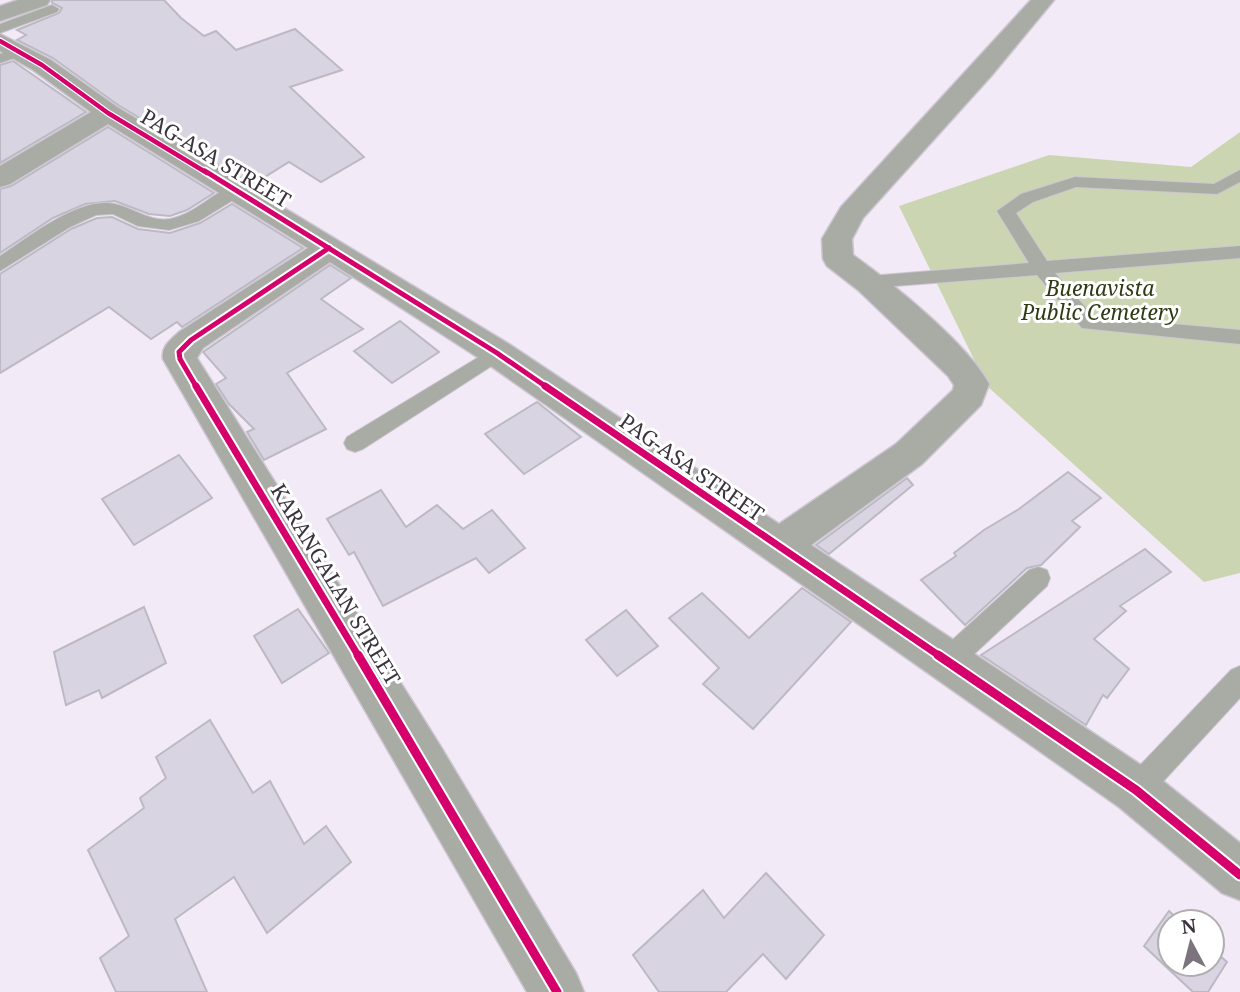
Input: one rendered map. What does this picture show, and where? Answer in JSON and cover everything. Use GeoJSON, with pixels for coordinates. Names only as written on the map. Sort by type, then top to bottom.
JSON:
{"type":"FeatureCollection","features":[{"type":"Feature","properties":{"kind":"street"},"geometry":{"type":"LineString","coordinates":[[777,547],[909,454],[968,397],[972,384],[960,367],[869,282],[838,259],[837,239],[851,214],[983,71],[1043,0]]}},
{"type":"Feature","properties":{"kind":"street"},"geometry":{"type":"LineString","coordinates":[[0,14],[46,5]]}},
{"type":"Feature","properties":{"kind":"street","name":"PAG-ASA STREET"},"geometry":{"type":"LineString","coordinates":[[6,51],[43,65],[108,113],[237,190],[497,353],[1136,790],[1240,876]]}},
{"type":"Feature","properties":{"kind":"street"},"geometry":{"type":"LineString","coordinates":[[0,178],[108,113]]}},
{"type":"Feature","properties":{"kind":"street","name":"KARANGALAN STREET"},"geometry":{"type":"LineString","coordinates":[[329,248],[191,340],[179,352],[180,359],[424,764],[557,992]]}},
{"type":"Feature","properties":{"kind":"lane"},"geometry":{"type":"LineString","coordinates":[[0,29],[46,5]]}},
{"type":"Feature","properties":{"kind":"lane"},"geometry":{"type":"LineString","coordinates":[[1240,175],[1217,189],[1075,182],[1027,198],[1006,211],[1040,268],[1071,307],[1089,323],[1240,337]]}},
{"type":"Feature","properties":{"kind":"lane"},"geometry":{"type":"LineString","coordinates":[[0,265],[73,219],[100,209],[115,208],[145,223],[176,224],[237,190]]}},
{"type":"Feature","properties":{"kind":"lane"},"geometry":{"type":"LineString","coordinates":[[869,282],[1240,252]]}},
{"type":"Feature","properties":{"kind":"lane"},"geometry":{"type":"LineString","coordinates":[[355,443],[497,353]]}},
{"type":"Feature","properties":{"kind":"lane"},"geometry":{"type":"LineString","coordinates":[[947,662],[1038,578]]}},
{"type":"Feature","properties":{"kind":"lane"},"geometry":{"type":"LineString","coordinates":[[1136,790],[1240,679]]}},
{"type":"Feature","properties":{"kind":"green space","name":"Buenavista Public Cemetery"},"geometry":{"type":"Polygon","coordinates":[[[1240,132],[1240,573],[1204,582],[987,386],[899,206],[1049,155],[1191,167],[1240,132]]]}},
{"type":"Feature","properties":{"kind":"building"},"geometry":{"type":"Polygon","coordinates":[[[52,0],[164,0],[204,36],[216,31],[236,50],[295,29],[342,70],[290,87],[364,157],[321,182],[289,162],[252,185],[118,105],[53,58],[17,40],[26,35],[17,30],[59,13],[62,8],[52,3],[52,0]]]}},
{"type":"Feature","properties":{"kind":"building"},"geometry":{"type":"Polygon","coordinates":[[[13,61],[86,112],[0,163],[0,65],[13,61]]]}},
{"type":"Feature","properties":{"kind":"building"},"geometry":{"type":"Polygon","coordinates":[[[108,127],[214,193],[187,210],[170,216],[149,214],[115,201],[85,204],[53,218],[0,253],[0,189],[11,186],[108,127]]]}},
{"type":"Feature","properties":{"kind":"building"},"geometry":{"type":"Polygon","coordinates":[[[232,204],[303,248],[182,327],[177,322],[151,339],[109,307],[0,373],[0,274],[71,229],[97,218],[112,217],[138,229],[170,233],[200,223],[232,204]]]}},
{"type":"Feature","properties":{"kind":"building"},"geometry":{"type":"Polygon","coordinates":[[[330,265],[351,278],[321,299],[363,329],[287,373],[326,429],[264,460],[247,432],[254,429],[229,404],[216,384],[226,378],[203,352],[330,265]]]}},
{"type":"Feature","properties":{"kind":"building"},"geometry":{"type":"Polygon","coordinates":[[[400,321],[439,352],[392,383],[354,351],[400,321]]]}},
{"type":"Feature","properties":{"kind":"building"},"geometry":{"type":"Polygon","coordinates":[[[537,402],[581,437],[524,474],[485,434],[537,402]]]}},
{"type":"Feature","properties":{"kind":"building"},"geometry":{"type":"Polygon","coordinates":[[[179,455],[212,498],[134,545],[102,499],[179,455]]]}},
{"type":"Feature","properties":{"kind":"building"},"geometry":{"type":"Polygon","coordinates":[[[1068,472],[1101,498],[1072,521],[1080,527],[1041,565],[1027,568],[965,625],[921,580],[956,556],[954,553],[984,530],[1019,509],[1068,472]]]}},
{"type":"Feature","properties":{"kind":"building"},"geometry":{"type":"Polygon","coordinates":[[[907,478],[913,485],[829,554],[816,545],[907,478]]]}},
{"type":"Feature","properties":{"kind":"building"},"geometry":{"type":"Polygon","coordinates":[[[381,490],[406,527],[437,505],[463,529],[492,510],[525,548],[489,573],[476,558],[383,606],[354,552],[349,555],[327,519],[381,490]]]}},
{"type":"Feature","properties":{"kind":"building"},"geometry":{"type":"Polygon","coordinates":[[[1145,549],[1171,572],[1120,606],[1126,611],[1094,639],[1129,669],[1107,698],[1103,695],[1086,725],[981,655],[1145,549]]]}},
{"type":"Feature","properties":{"kind":"building"},"geometry":{"type":"Polygon","coordinates":[[[802,588],[851,622],[753,729],[703,684],[719,668],[669,618],[702,593],[749,638],[802,588]]]}},
{"type":"Feature","properties":{"kind":"building"},"geometry":{"type":"Polygon","coordinates":[[[144,607],[166,663],[102,698],[99,690],[66,705],[54,652],[144,607]]]}},
{"type":"Feature","properties":{"kind":"building"},"geometry":{"type":"Polygon","coordinates":[[[298,609],[329,653],[282,683],[254,636],[298,609]]]}},
{"type":"Feature","properties":{"kind":"building"},"geometry":{"type":"Polygon","coordinates":[[[626,610],[658,646],[617,676],[586,640],[626,610]]]}},
{"type":"Feature","properties":{"kind":"building"},"geometry":{"type":"Polygon","coordinates":[[[210,720],[253,793],[270,781],[304,844],[326,826],[351,862],[267,933],[234,877],[175,919],[207,992],[116,992],[100,958],[129,936],[88,850],[144,808],[140,798],[166,778],[156,757],[210,720]]]}},
{"type":"Feature","properties":{"kind":"building"},"geometry":{"type":"Polygon","coordinates":[[[766,873],[824,935],[786,979],[763,954],[726,992],[659,992],[633,955],[703,890],[724,918],[766,873]]]}},
{"type":"Feature","properties":{"kind":"building"},"geometry":{"type":"Polygon","coordinates":[[[1156,929],[1156,957],[1144,946],[1156,929]]]}},
{"type":"Feature","properties":{"kind":"building"},"geometry":{"type":"Polygon","coordinates":[[[1178,978],[1217,978],[1208,992],[1193,992],[1178,978]]]}},
{"type":"Feature","properties":{"kind":"cycle path"},"geometry":{"type":"LineString","coordinates":[[0,41],[42,65],[108,113],[268,209],[497,353],[1136,790],[1240,875]]}},
{"type":"Feature","properties":{"kind":"cycle path"},"geometry":{"type":"LineString","coordinates":[[329,248],[191,340],[179,352],[180,359],[424,764],[557,992]]}}]}
